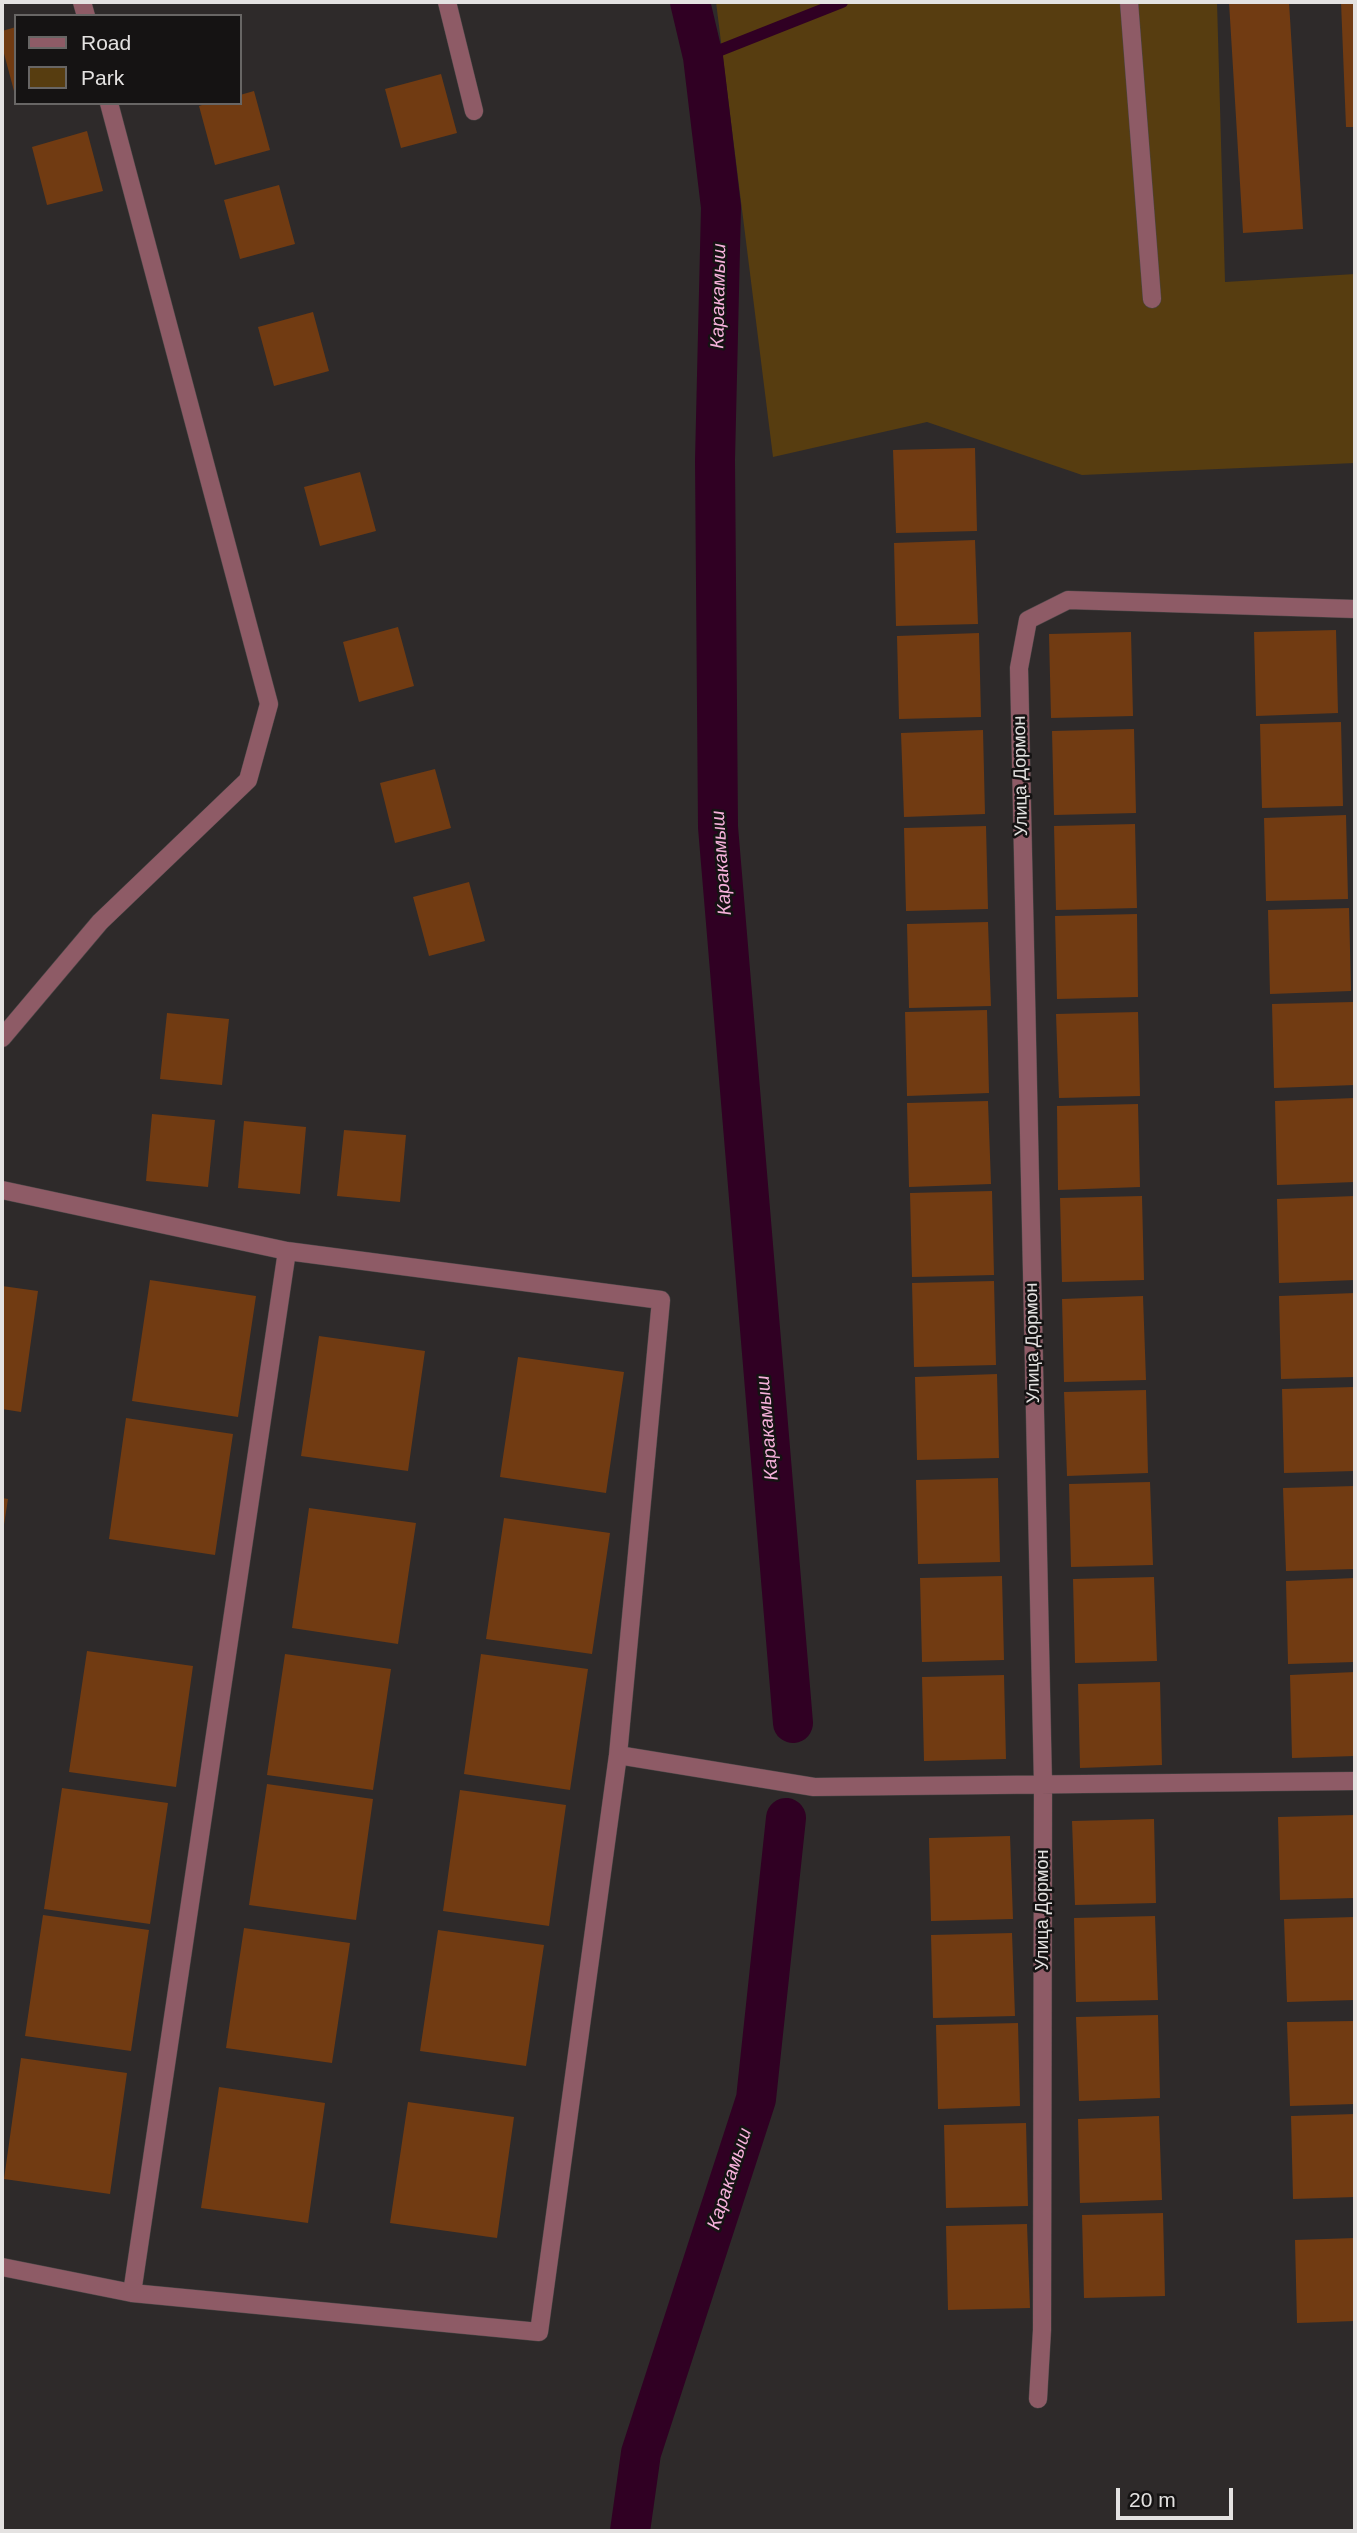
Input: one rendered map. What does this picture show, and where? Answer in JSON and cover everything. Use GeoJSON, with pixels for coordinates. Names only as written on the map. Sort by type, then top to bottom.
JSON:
{"type":"FeatureCollection","features":[{"type":"Feature","properties":{"kind":"street"},"geometry":{"type":"LineString","coordinates":[[447,2],[474,111]]}},
{"type":"Feature","properties":{"kind":"street"},"geometry":{"type":"LineString","coordinates":[[1129,2],[1152,299]]}},
{"type":"Feature","properties":{"kind":"street"},"geometry":{"type":"LineString","coordinates":[[2,1038],[100,922],[248,780],[269,704],[110,105]]}},
{"type":"Feature","properties":{"kind":"street","name":"Улица Дормон"},"geometry":{"type":"LineString","coordinates":[[1038,2399],[1042,2316],[1043,1784],[1019,668],[1028,620],[1068,600],[1355,609]]}},
{"type":"Feature","properties":{"kind":"street"},"geometry":{"type":"LineString","coordinates":[[2,1190],[288,1251],[661,1300],[618,1755],[539,2332],[132,2293],[2,2267]]}},
{"type":"Feature","properties":{"kind":"street"},"geometry":{"type":"LineString","coordinates":[[132,2293],[288,1251]]}},
{"type":"Feature","properties":{"kind":"street"},"geometry":{"type":"LineString","coordinates":[[618,1755],[814,1787],[1355,1781]]}},
{"type":"Feature","properties":{"kind":"green space"},"geometry":{"type":"Polygon","coordinates":[[[716,2],[1217,2],[1225,282],[1355,274],[1355,463],[1082,475],[927,422],[773,457],[716,2]]]}},
{"type":"Feature","properties":{"kind":"building"},"geometry":{"type":"Polygon","coordinates":[[[1229,2],[1289,2],[1303,229],[1243,233],[1229,2]]]}},
{"type":"Feature","properties":{"kind":"building"},"geometry":{"type":"Polygon","coordinates":[[[1341,2],[1355,2],[1355,127],[1346,127],[1341,2]]]}},
{"type":"Feature","properties":{"kind":"building"},"geometry":{"type":"Polygon","coordinates":[[[14,28],[14,91],[2,46],[2,31],[14,28]]]}},
{"type":"Feature","properties":{"kind":"building"},"geometry":{"type":"Polygon","coordinates":[[[441,74],[457,133],[401,148],[385,89],[441,74]]]}},
{"type":"Feature","properties":{"kind":"building"},"geometry":{"type":"Polygon","coordinates":[[[254,91],[270,150],[215,165],[199,106],[242,105],[242,94],[254,91]]]}},
{"type":"Feature","properties":{"kind":"building"},"geometry":{"type":"Polygon","coordinates":[[[87,131],[103,191],[47,205],[32,147],[87,131]]]}},
{"type":"Feature","properties":{"kind":"building"},"geometry":{"type":"Polygon","coordinates":[[[279,185],[295,244],[240,259],[224,200],[279,185]]]}},
{"type":"Feature","properties":{"kind":"building"},"geometry":{"type":"Polygon","coordinates":[[[313,312],[329,371],[274,386],[258,327],[313,312]]]}},
{"type":"Feature","properties":{"kind":"building"},"geometry":{"type":"Polygon","coordinates":[[[975,448],[977,531],[896,533],[893,450],[975,448]]]}},
{"type":"Feature","properties":{"kind":"building"},"geometry":{"type":"Polygon","coordinates":[[[360,472],[376,531],[320,546],[304,487],[360,472]]]}},
{"type":"Feature","properties":{"kind":"building"},"geometry":{"type":"Polygon","coordinates":[[[975,540],[978,624],[896,626],[894,543],[975,540]]]}},
{"type":"Feature","properties":{"kind":"building"},"geometry":{"type":"Polygon","coordinates":[[[398,627],[414,686],[359,702],[343,642],[398,627]]]}},
{"type":"Feature","properties":{"kind":"building"},"geometry":{"type":"Polygon","coordinates":[[[1336,630],[1338,713],[1256,716],[1254,632],[1336,630]]]}},
{"type":"Feature","properties":{"kind":"building"},"geometry":{"type":"Polygon","coordinates":[[[1131,632],[1133,716],[1051,718],[1049,634],[1131,632]]]}},
{"type":"Feature","properties":{"kind":"building"},"geometry":{"type":"Polygon","coordinates":[[[979,633],[981,717],[899,719],[897,636],[979,633]]]}},
{"type":"Feature","properties":{"kind":"building"},"geometry":{"type":"Polygon","coordinates":[[[1341,722],[1343,806],[1262,808],[1260,724],[1341,722]]]}},
{"type":"Feature","properties":{"kind":"building"},"geometry":{"type":"Polygon","coordinates":[[[1134,729],[1136,813],[1054,815],[1052,731],[1134,729]]]}},
{"type":"Feature","properties":{"kind":"building"},"geometry":{"type":"Polygon","coordinates":[[[983,730],[985,814],[904,817],[901,733],[983,730]]]}},
{"type":"Feature","properties":{"kind":"building"},"geometry":{"type":"Polygon","coordinates":[[[435,769],[451,828],[395,843],[380,783],[435,769]]]}},
{"type":"Feature","properties":{"kind":"building"},"geometry":{"type":"Polygon","coordinates":[[[1346,815],[1348,899],[1266,901],[1264,818],[1346,815]]]}},
{"type":"Feature","properties":{"kind":"building"},"geometry":{"type":"Polygon","coordinates":[[[1135,824],[1137,908],[1056,910],[1054,826],[1135,824]]]}},
{"type":"Feature","properties":{"kind":"building"},"geometry":{"type":"Polygon","coordinates":[[[986,826],[988,909],[906,911],[904,828],[986,826]]]}},
{"type":"Feature","properties":{"kind":"building"},"geometry":{"type":"Polygon","coordinates":[[[469,882],[485,941],[429,956],[413,897],[469,882]]]}},
{"type":"Feature","properties":{"kind":"building"},"geometry":{"type":"Polygon","coordinates":[[[1349,908],[1351,991],[1270,994],[1268,910],[1349,908]]]}},
{"type":"Feature","properties":{"kind":"building"},"geometry":{"type":"Polygon","coordinates":[[[1137,914],[1138,997],[1057,999],[1055,916],[1137,914]]]}},
{"type":"Feature","properties":{"kind":"building"},"geometry":{"type":"Polygon","coordinates":[[[988,922],[991,1006],[909,1008],[907,924],[988,922]]]}},
{"type":"Feature","properties":{"kind":"building"},"geometry":{"type":"Polygon","coordinates":[[[1353,1002],[1355,1085],[1274,1088],[1272,1004],[1353,1002]]]}},
{"type":"Feature","properties":{"kind":"building"},"geometry":{"type":"Polygon","coordinates":[[[987,1010],[989,1093],[907,1096],[905,1012],[987,1010]]]}},
{"type":"Feature","properties":{"kind":"building"},"geometry":{"type":"Polygon","coordinates":[[[1138,1012],[1140,1096],[1059,1098],[1056,1014],[1138,1012]]]}},
{"type":"Feature","properties":{"kind":"building"},"geometry":{"type":"Polygon","coordinates":[[[167,1013],[229,1019],[222,1085],[160,1079],[167,1013]]]}},
{"type":"Feature","properties":{"kind":"building"},"geometry":{"type":"Polygon","coordinates":[[[1355,1098],[1355,1182],[1277,1185],[1275,1101],[1355,1098]]]}},
{"type":"Feature","properties":{"kind":"building"},"geometry":{"type":"Polygon","coordinates":[[[988,1101],[991,1184],[909,1187],[907,1103],[988,1101]]]}},
{"type":"Feature","properties":{"kind":"building"},"geometry":{"type":"Polygon","coordinates":[[[1138,1104],[1140,1187],[1058,1190],[1057,1106],[1138,1104]]]}},
{"type":"Feature","properties":{"kind":"building"},"geometry":{"type":"Polygon","coordinates":[[[152,1114],[215,1120],[208,1187],[146,1181],[152,1114]]]}},
{"type":"Feature","properties":{"kind":"building"},"geometry":{"type":"Polygon","coordinates":[[[244,1121],[306,1127],[300,1194],[238,1188],[244,1121]]]}},
{"type":"Feature","properties":{"kind":"building"},"geometry":{"type":"Polygon","coordinates":[[[344,1130],[406,1135],[400,1202],[337,1196],[344,1130]]]}},
{"type":"Feature","properties":{"kind":"building"},"geometry":{"type":"Polygon","coordinates":[[[992,1191],[994,1275],[912,1277],[910,1193],[992,1191]]]}},
{"type":"Feature","properties":{"kind":"building"},"geometry":{"type":"Polygon","coordinates":[[[1142,1196],[1144,1280],[1062,1282],[1060,1198],[1142,1196]]]}},
{"type":"Feature","properties":{"kind":"building"},"geometry":{"type":"Polygon","coordinates":[[[1355,1196],[1355,1280],[1279,1283],[1277,1199],[1355,1196]]]}},
{"type":"Feature","properties":{"kind":"building"},"geometry":{"type":"Polygon","coordinates":[[[150,1280],[256,1296],[238,1417],[132,1401],[150,1280]]]}},
{"type":"Feature","properties":{"kind":"building"},"geometry":{"type":"Polygon","coordinates":[[[994,1281],[996,1365],[914,1367],[912,1283],[994,1281]]]}},
{"type":"Feature","properties":{"kind":"building"},"geometry":{"type":"Polygon","coordinates":[[[2,1286],[38,1291],[21,1412],[2,1409],[2,1286]]]}},
{"type":"Feature","properties":{"kind":"building"},"geometry":{"type":"Polygon","coordinates":[[[1355,1293],[1355,1377],[1281,1379],[1279,1296],[1355,1293]]]}},
{"type":"Feature","properties":{"kind":"building"},"geometry":{"type":"Polygon","coordinates":[[[1143,1296],[1146,1380],[1064,1382],[1062,1299],[1143,1296]]]}},
{"type":"Feature","properties":{"kind":"building"},"geometry":{"type":"Polygon","coordinates":[[[319,1336],[425,1351],[408,1471],[301,1456],[319,1336]]]}},
{"type":"Feature","properties":{"kind":"building"},"geometry":{"type":"Polygon","coordinates":[[[518,1357],[624,1372],[606,1493],[500,1477],[518,1357]]]}},
{"type":"Feature","properties":{"kind":"building"},"geometry":{"type":"Polygon","coordinates":[[[997,1374],[999,1458],[917,1460],[915,1377],[997,1374]]]}},
{"type":"Feature","properties":{"kind":"building"},"geometry":{"type":"Polygon","coordinates":[[[1355,1387],[1355,1471],[1284,1473],[1282,1389],[1355,1387]]]}},
{"type":"Feature","properties":{"kind":"building"},"geometry":{"type":"Polygon","coordinates":[[[1146,1390],[1148,1473],[1067,1476],[1064,1392],[1146,1390]]]}},
{"type":"Feature","properties":{"kind":"building"},"geometry":{"type":"Polygon","coordinates":[[[126,1418],[233,1434],[215,1555],[109,1539],[126,1418]]]}},
{"type":"Feature","properties":{"kind":"building"},"geometry":{"type":"Polygon","coordinates":[[[998,1478],[1000,1562],[918,1564],[916,1480],[998,1478]]]}},
{"type":"Feature","properties":{"kind":"building"},"geometry":{"type":"Polygon","coordinates":[[[1150,1482],[1153,1565],[1071,1567],[1069,1484],[1150,1482]]]}},
{"type":"Feature","properties":{"kind":"building"},"geometry":{"type":"Polygon","coordinates":[[[1355,1486],[1355,1569],[1286,1571],[1283,1488],[1355,1486]]]}},
{"type":"Feature","properties":{"kind":"building"},"geometry":{"type":"Polygon","coordinates":[[[2,1498],[8,1499],[3,1531],[2,1531],[2,1498]]]}},
{"type":"Feature","properties":{"kind":"building"},"geometry":{"type":"Polygon","coordinates":[[[309,1508],[416,1523],[398,1644],[292,1628],[309,1508]]]}},
{"type":"Feature","properties":{"kind":"building"},"geometry":{"type":"Polygon","coordinates":[[[504,1518],[610,1533],[592,1654],[486,1639],[504,1518]]]}},
{"type":"Feature","properties":{"kind":"building"},"geometry":{"type":"Polygon","coordinates":[[[1002,1576],[1004,1660],[922,1662],[920,1578],[1002,1576]]]}},
{"type":"Feature","properties":{"kind":"building"},"geometry":{"type":"Polygon","coordinates":[[[1154,1577],[1157,1661],[1075,1663],[1073,1579],[1154,1577]]]}},
{"type":"Feature","properties":{"kind":"building"},"geometry":{"type":"Polygon","coordinates":[[[1355,1578],[1355,1662],[1288,1664],[1286,1581],[1355,1578]]]}},
{"type":"Feature","properties":{"kind":"building"},"geometry":{"type":"Polygon","coordinates":[[[87,1651],[193,1666],[176,1787],[69,1772],[87,1651]]]}},
{"type":"Feature","properties":{"kind":"building"},"geometry":{"type":"Polygon","coordinates":[[[285,1654],[391,1669],[373,1790],[267,1775],[285,1654]]]}},
{"type":"Feature","properties":{"kind":"building"},"geometry":{"type":"Polygon","coordinates":[[[481,1654],[588,1669],[570,1790],[464,1774],[481,1654]]]}},
{"type":"Feature","properties":{"kind":"building"},"geometry":{"type":"Polygon","coordinates":[[[1355,1672],[1355,1756],[1292,1758],[1290,1675],[1355,1672]]]}},
{"type":"Feature","properties":{"kind":"building"},"geometry":{"type":"Polygon","coordinates":[[[1004,1675],[1006,1759],[924,1761],[922,1677],[1004,1675]]]}},
{"type":"Feature","properties":{"kind":"building"},"geometry":{"type":"Polygon","coordinates":[[[1160,1682],[1162,1765],[1080,1768],[1078,1684],[1160,1682]]]}},
{"type":"Feature","properties":{"kind":"building"},"geometry":{"type":"Polygon","coordinates":[[[267,1784],[373,1799],[356,1920],[249,1905],[267,1784]]]}},
{"type":"Feature","properties":{"kind":"building"},"geometry":{"type":"Polygon","coordinates":[[[62,1788],[168,1803],[150,1924],[44,1909],[62,1788]]]}},
{"type":"Feature","properties":{"kind":"building"},"geometry":{"type":"Polygon","coordinates":[[[460,1790],[566,1805],[549,1926],[443,1911],[460,1790]]]}},
{"type":"Feature","properties":{"kind":"building"},"geometry":{"type":"Polygon","coordinates":[[[1355,1815],[1355,1898],[1280,1900],[1278,1817],[1355,1815]]]}},
{"type":"Feature","properties":{"kind":"building"},"geometry":{"type":"Polygon","coordinates":[[[1154,1819],[1156,1903],[1075,1905],[1072,1821],[1154,1819]]]}},
{"type":"Feature","properties":{"kind":"building"},"geometry":{"type":"Polygon","coordinates":[[[1010,1836],[1013,1919],[931,1921],[929,1838],[1010,1836]]]}},
{"type":"Feature","properties":{"kind":"building"},"geometry":{"type":"Polygon","coordinates":[[[43,1915],[149,1930],[131,2051],[25,2036],[43,1915]]]}},
{"type":"Feature","properties":{"kind":"building"},"geometry":{"type":"Polygon","coordinates":[[[1155,1916],[1158,2000],[1076,2002],[1074,1918],[1155,1916]]]}},
{"type":"Feature","properties":{"kind":"building"},"geometry":{"type":"Polygon","coordinates":[[[1355,1917],[1355,2000],[1287,2002],[1284,1919],[1355,1917]]]}},
{"type":"Feature","properties":{"kind":"building"},"geometry":{"type":"Polygon","coordinates":[[[244,1928],[350,1943],[332,2063],[226,2048],[244,1928]]]}},
{"type":"Feature","properties":{"kind":"building"},"geometry":{"type":"Polygon","coordinates":[[[438,1930],[544,1945],[526,2066],[420,2051],[438,1930]]]}},
{"type":"Feature","properties":{"kind":"building"},"geometry":{"type":"Polygon","coordinates":[[[1012,1933],[1015,2016],[933,2018],[931,1935],[1012,1933]]]}},
{"type":"Feature","properties":{"kind":"building"},"geometry":{"type":"Polygon","coordinates":[[[1158,2015],[1160,2098],[1079,2101],[1076,2017],[1158,2015]]]}},
{"type":"Feature","properties":{"kind":"building"},"geometry":{"type":"Polygon","coordinates":[[[1355,2021],[1355,2104],[1290,2106],[1287,2022],[1355,2021]]]}},
{"type":"Feature","properties":{"kind":"building"},"geometry":{"type":"Polygon","coordinates":[[[1018,2023],[1020,2106],[938,2109],[936,2025],[1018,2023]]]}},
{"type":"Feature","properties":{"kind":"building"},"geometry":{"type":"Polygon","coordinates":[[[21,2058],[127,2073],[110,2194],[4,2179],[21,2058]]]}},
{"type":"Feature","properties":{"kind":"building"},"geometry":{"type":"Polygon","coordinates":[[[219,2087],[325,2103],[308,2223],[201,2208],[219,2087]]]}},
{"type":"Feature","properties":{"kind":"building"},"geometry":{"type":"Polygon","coordinates":[[[408,2102],[514,2117],[497,2238],[390,2223],[408,2102]]]}},
{"type":"Feature","properties":{"kind":"building"},"geometry":{"type":"Polygon","coordinates":[[[1355,2114],[1355,2197],[1293,2199],[1291,2116],[1355,2114]]]}},
{"type":"Feature","properties":{"kind":"building"},"geometry":{"type":"Polygon","coordinates":[[[1159,2116],[1162,2200],[1080,2203],[1078,2119],[1159,2116]]]}},
{"type":"Feature","properties":{"kind":"building"},"geometry":{"type":"Polygon","coordinates":[[[1026,2123],[1028,2206],[946,2208],[944,2125],[1026,2123]]]}},
{"type":"Feature","properties":{"kind":"building"},"geometry":{"type":"Polygon","coordinates":[[[1163,2213],[1165,2296],[1084,2298],[1082,2215],[1163,2213]]]}},
{"type":"Feature","properties":{"kind":"building"},"geometry":{"type":"Polygon","coordinates":[[[1027,2224],[1030,2308],[948,2310],[946,2226],[1027,2224]]]}},
{"type":"Feature","properties":{"kind":"building"},"geometry":{"type":"Polygon","coordinates":[[[1355,2238],[1355,2321],[1297,2323],[1295,2240],[1355,2238]]]}},
{"type":"Feature","properties":{"kind":"waterway","name":"Каракамыш"},"geometry":{"type":"LineString","coordinates":[[690,2],[703,57],[721,207],[715,460],[718,827],[793,1723]]}},
{"type":"Feature","properties":{"kind":"waterway"},"geometry":{"type":"LineString","coordinates":[[703,57],[842,2]]}},
{"type":"Feature","properties":{"kind":"waterway","name":"Каракамыш"},"geometry":{"type":"LineString","coordinates":[[630,2531],[641,2453],[756,2099],[786,1818]]}}]}
